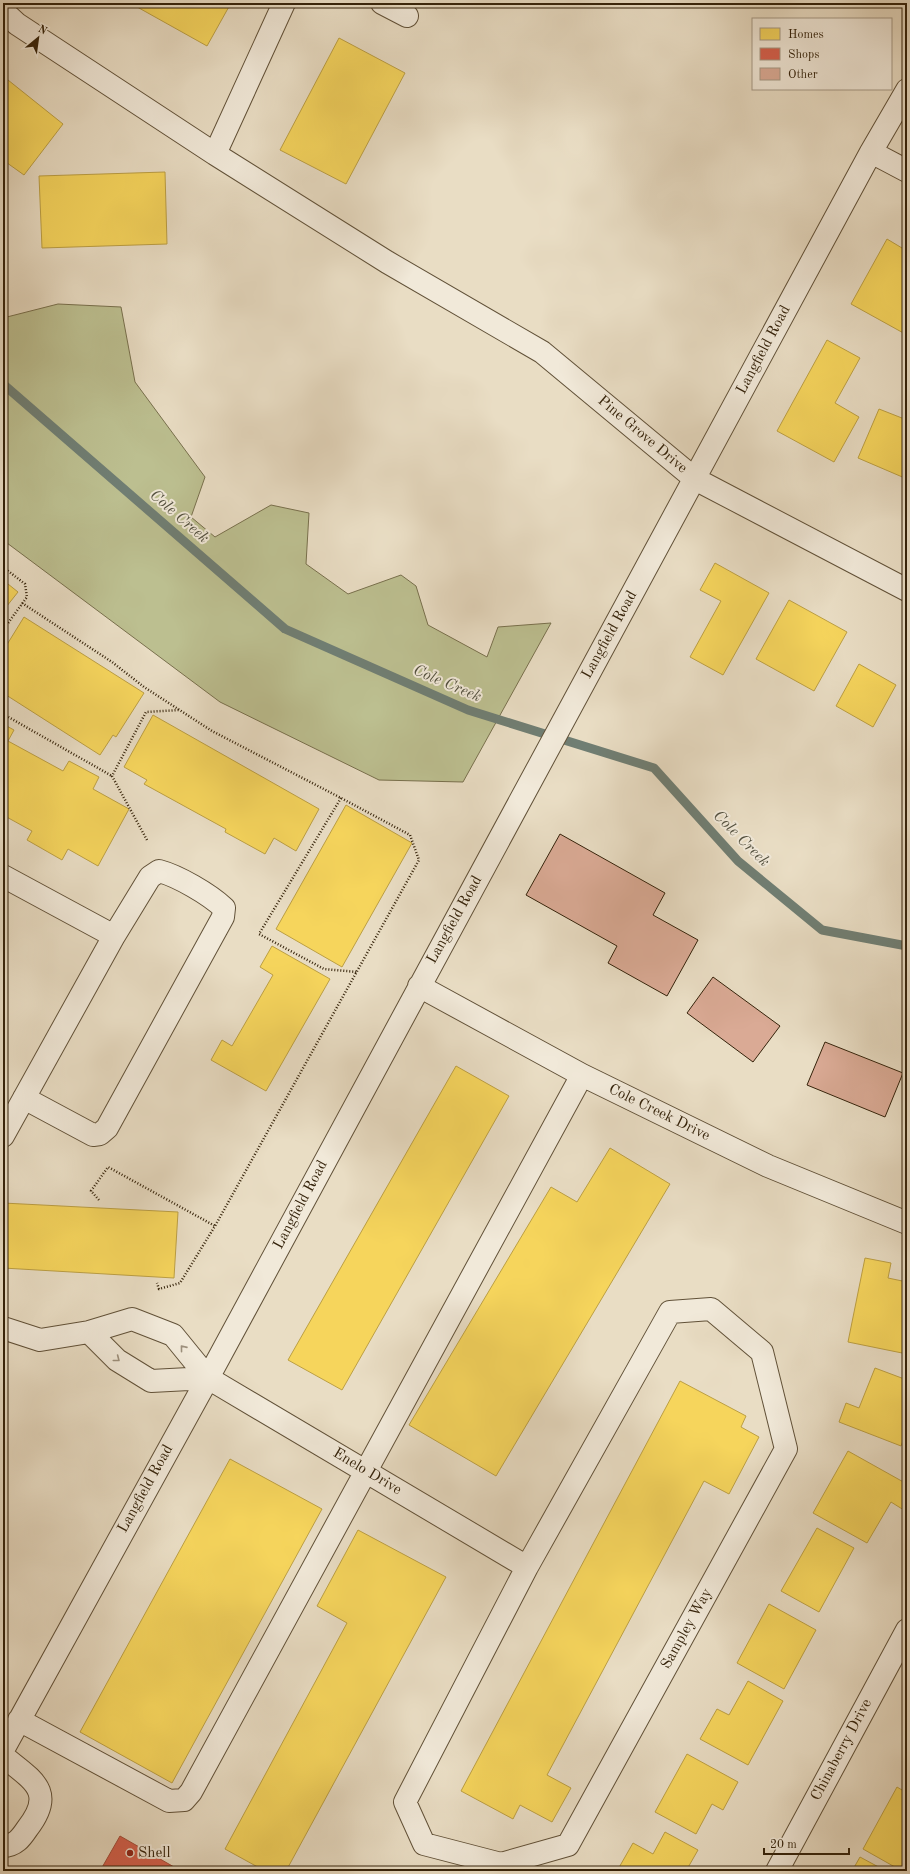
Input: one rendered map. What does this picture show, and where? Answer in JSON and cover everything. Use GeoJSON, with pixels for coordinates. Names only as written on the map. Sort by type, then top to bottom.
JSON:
{"type":"FeatureCollection","features":[{"type":"Feature","properties":{"kind":"street"},"geometry":{"type":"LineString","coordinates":[[215,154],[284,3]]}},
{"type":"Feature","properties":{"kind":"street"},"geometry":{"type":"LineString","coordinates":[[382,3],[407,16]]}},
{"type":"Feature","properties":{"kind":"street","name":"Pine Grove Drive"},"geometry":{"type":"LineString","coordinates":[[3,11],[18,24],[215,154],[387,262],[542,352],[695,479],[907,590]]}},
{"type":"Feature","properties":{"kind":"street","name":"Langfield Road"},"geometry":{"type":"LineString","coordinates":[[3,1750],[208,1378],[871,152],[907,90]]}},
{"type":"Feature","properties":{"kind":"street"},"geometry":{"type":"LineString","coordinates":[[871,152],[907,171]]}},
{"type":"Feature","properties":{"kind":"street"},"geometry":{"type":"LineString","coordinates":[[3,1136],[24,1098],[114,936],[150,877],[159,871],[170,874],[217,901],[224,908],[223,918],[107,1128],[100,1134],[93,1135],[24,1098]]}},
{"type":"Feature","properties":{"kind":"street"},"geometry":{"type":"LineString","coordinates":[[3,876],[114,936]]}},
{"type":"Feature","properties":{"kind":"street","name":"Cole Creek Drive"},"geometry":{"type":"LineString","coordinates":[[419,986],[582,1075],[768,1166],[907,1223]]}},
{"type":"Feature","properties":{"kind":"street"},"geometry":{"type":"LineString","coordinates":[[19,1720],[169,1801],[184,1800],[191,1792],[367,1472],[582,1075]]}},
{"type":"Feature","properties":{"kind":"street","name":"Sampley Way"},"geometry":{"type":"LineString","coordinates":[[712,1309],[762,1352],[786,1449],[568,1845],[501,1864],[424,1844],[405,1802],[527,1567],[670,1312],[712,1309]]}},
{"type":"Feature","properties":{"kind":"street"},"geometry":{"type":"LineString","coordinates":[[3,1328],[40,1340],[89,1332],[132,1319],[173,1335],[208,1378]]}},
{"type":"Feature","properties":{"kind":"street"},"geometry":{"type":"LineString","coordinates":[[89,1332],[117,1360],[151,1381],[208,1378]]}},
{"type":"Feature","properties":{"kind":"street","name":"Enelo Drive"},"geometry":{"type":"LineString","coordinates":[[208,1378],[527,1567]]}},
{"type":"Feature","properties":{"kind":"street","name":"Chinaberry Drive"},"geometry":{"type":"LineString","coordinates":[[777,1871],[907,1630]]}},
{"type":"Feature","properties":{"kind":"street"},"geometry":{"type":"LineString","coordinates":[[3,1756],[36,1784],[40,1794],[42,1806],[33,1822],[19,1840],[9,1846],[3,1846]]}},
{"type":"Feature","properties":{"kind":"path"},"geometry":{"type":"LineString","coordinates":[[3,567],[25,584],[27,597],[3,630]]}},
{"type":"Feature","properties":{"kind":"path"},"geometry":{"type":"LineString","coordinates":[[22,603],[112,662],[144,687],[212,731],[410,835],[419,860],[215,1226],[180,1283],[159,1289],[157,1283]]}},
{"type":"Feature","properties":{"kind":"path"},"geometry":{"type":"LineString","coordinates":[[112,776],[146,712],[180,710]]}},
{"type":"Feature","properties":{"kind":"path"},"geometry":{"type":"LineString","coordinates":[[3,714],[112,776],[147,840]]}},
{"type":"Feature","properties":{"kind":"path"},"geometry":{"type":"LineString","coordinates":[[341,798],[259,934],[324,969],[357,972]]}},
{"type":"Feature","properties":{"kind":"path"},"geometry":{"type":"LineString","coordinates":[[99,1200],[92,1191],[108,1167],[215,1226]]}},
{"type":"Feature","properties":{"kind":"green space"},"geometry":{"type":"Polygon","coordinates":[[[58,304],[121,307],[135,382],[205,477],[191,517],[215,537],[271,505],[309,513],[306,564],[348,594],[401,575],[416,586],[428,625],[487,657],[498,627],[551,623],[463,782],[379,780],[220,702],[3,540],[3,318],[58,304]]]}},
{"type":"Feature","properties":{"kind":"building: Homes"},"geometry":{"type":"Polygon","coordinates":[[[130,3],[231,3],[207,46],[130,3]]]}},
{"type":"Feature","properties":{"kind":"building: Homes"},"geometry":{"type":"Polygon","coordinates":[[[339,38],[405,73],[346,184],[280,150],[339,38]]]}},
{"type":"Feature","properties":{"kind":"building: Homes"},"geometry":{"type":"Polygon","coordinates":[[[3,76],[63,124],[24,175],[3,160],[3,76]]]}},
{"type":"Feature","properties":{"kind":"building: Homes"},"geometry":{"type":"Polygon","coordinates":[[[165,172],[167,244],[42,248],[39,176],[165,172]]]}},
{"type":"Feature","properties":{"kind":"building: Homes"},"geometry":{"type":"Polygon","coordinates":[[[887,239],[907,251],[907,335],[851,304],[887,239]]]}},
{"type":"Feature","properties":{"kind":"building: Homes"},"geometry":{"type":"Polygon","coordinates":[[[827,340],[860,358],[835,403],[859,417],[834,462],[777,431],[827,340]]]}},
{"type":"Feature","properties":{"kind":"building: Homes"},"geometry":{"type":"Polygon","coordinates":[[[879,409],[907,420],[907,479],[858,458],[879,409]]]}},
{"type":"Feature","properties":{"kind":"building: Homes"},"geometry":{"type":"Polygon","coordinates":[[[715,563],[769,593],[723,675],[690,657],[721,601],[700,590],[715,563]]]}},
{"type":"Feature","properties":{"kind":"building: Homes"},"geometry":{"type":"Polygon","coordinates":[[[3,580],[18,592],[3,611],[3,580]]]}},
{"type":"Feature","properties":{"kind":"building: Homes"},"geometry":{"type":"Polygon","coordinates":[[[789,600],[847,632],[814,691],[756,659],[789,600]]]}},
{"type":"Feature","properties":{"kind":"building: Homes"},"geometry":{"type":"Polygon","coordinates":[[[24,617],[144,693],[116,737],[113,735],[100,755],[3,693],[3,651],[24,617]]]}},
{"type":"Feature","properties":{"kind":"building: Homes"},"geometry":{"type":"Polygon","coordinates":[[[859,664],[896,685],[873,727],[836,706],[859,664]]]}},
{"type":"Feature","properties":{"kind":"building: Homes"},"geometry":{"type":"Polygon","coordinates":[[[153,715],[319,809],[296,851],[274,838],[265,854],[225,832],[226,829],[144,784],[147,780],[124,767],[153,715]]]}},
{"type":"Feature","properties":{"kind":"building: Homes"},"geometry":{"type":"Polygon","coordinates":[[[3,724],[14,730],[8,741],[63,771],[69,761],[99,777],[93,789],[129,809],[98,866],[68,849],[62,860],[27,840],[32,831],[3,815],[3,724]]]}},
{"type":"Feature","properties":{"kind":"building: Homes"},"geometry":{"type":"Polygon","coordinates":[[[346,805],[412,843],[342,967],[276,929],[346,805]]]}},
{"type":"Feature","properties":{"kind":"building: Homes"},"geometry":{"type":"Polygon","coordinates":[[[272,946],[330,979],[266,1091],[211,1060],[222,1040],[232,1046],[273,975],[260,967],[272,946]]]}},
{"type":"Feature","properties":{"kind":"building: Homes"},"geometry":{"type":"Polygon","coordinates":[[[456,1066],[509,1096],[342,1390],[288,1360],[456,1066]]]}},
{"type":"Feature","properties":{"kind":"building: Homes"},"geometry":{"type":"Polygon","coordinates":[[[610,1148],[670,1184],[496,1476],[409,1425],[551,1187],[577,1202],[610,1148]]]}},
{"type":"Feature","properties":{"kind":"building: Homes"},"geometry":{"type":"Polygon","coordinates":[[[3,1203],[178,1212],[174,1278],[3,1268],[3,1203]]]}},
{"type":"Feature","properties":{"kind":"building: Homes"},"geometry":{"type":"Polygon","coordinates":[[[865,1258],[891,1263],[888,1278],[907,1282],[907,1354],[848,1342],[865,1258]]]}},
{"type":"Feature","properties":{"kind":"building: Homes"},"geometry":{"type":"Polygon","coordinates":[[[875,1368],[907,1380],[907,1430],[901,1446],[839,1422],[846,1403],[859,1408],[875,1368]]]}},
{"type":"Feature","properties":{"kind":"building: Homes"},"geometry":{"type":"Polygon","coordinates":[[[680,1381],[746,1416],[741,1427],[759,1437],[729,1494],[704,1481],[547,1775],[571,1788],[552,1822],[520,1805],[513,1819],[461,1791],[680,1381]]]}},
{"type":"Feature","properties":{"kind":"building: Homes"},"geometry":{"type":"Polygon","coordinates":[[[848,1451],[907,1484],[907,1512],[891,1502],[867,1543],[813,1513],[848,1451]]]}},
{"type":"Feature","properties":{"kind":"building: Homes"},"geometry":{"type":"Polygon","coordinates":[[[230,1459],[322,1509],[172,1783],[80,1732],[230,1459]]]}},
{"type":"Feature","properties":{"kind":"building: Homes"},"geometry":{"type":"Polygon","coordinates":[[[817,1528],[854,1548],[819,1612],[781,1591],[817,1528]]]}},
{"type":"Feature","properties":{"kind":"building: Homes"},"geometry":{"type":"Polygon","coordinates":[[[358,1530],[446,1577],[286,1871],[265,1871],[225,1849],[347,1623],[317,1606],[358,1530]]]}},
{"type":"Feature","properties":{"kind":"building: Homes"},"geometry":{"type":"Polygon","coordinates":[[[769,1604],[816,1630],[784,1689],[737,1663],[769,1604]]]}},
{"type":"Feature","properties":{"kind":"building: Homes"},"geometry":{"type":"Polygon","coordinates":[[[748,1681],[783,1701],[748,1765],[700,1739],[717,1709],[729,1715],[748,1681]]]}},
{"type":"Feature","properties":{"kind":"building: Homes"},"geometry":{"type":"Polygon","coordinates":[[[687,1754],[738,1782],[723,1810],[712,1804],[696,1834],[655,1812],[687,1754]]]}},
{"type":"Feature","properties":{"kind":"building: Homes"},"geometry":{"type":"Polygon","coordinates":[[[897,1787],[907,1793],[907,1871],[902,1871],[863,1849],[897,1787]]]}},
{"type":"Feature","properties":{"kind":"building: Homes"},"geometry":{"type":"Polygon","coordinates":[[[665,1832],[698,1850],[686,1871],[617,1871],[633,1843],[653,1854],[665,1832]]]}},
{"type":"Feature","properties":{"kind":"building: Homes"},"geometry":{"type":"Polygon","coordinates":[[[860,1857],[886,1871],[852,1871],[860,1857]]]}},
{"type":"Feature","properties":{"kind":"building: Shops","name":"Shell"},"geometry":{"type":"Polygon","coordinates":[[[120,1836],[181,1871],[100,1871],[120,1836]]]}},
{"type":"Feature","properties":{"kind":"building: Other"},"geometry":{"type":"Polygon","coordinates":[[[560,834],[665,893],[653,915],[698,940],[667,996],[608,963],[617,946],[526,895],[560,834]]]}},
{"type":"Feature","properties":{"kind":"building: Other"},"geometry":{"type":"Polygon","coordinates":[[[713,977],[780,1026],[753,1062],[687,1013],[713,977]]]}},
{"type":"Feature","properties":{"kind":"building: Other"},"geometry":{"type":"Polygon","coordinates":[[[825,1042],[903,1073],[885,1117],[807,1085],[825,1042]]]}},
{"type":"Feature","properties":{"kind":"waterway","name":"Cole Creek"},"geometry":{"type":"LineString","coordinates":[[3,384],[285,629],[468,710],[654,768],[738,861],[822,930],[907,946]]}},
{"type":"Feature","properties":{"kind":"place","name":"Shell"},"geometry":{"type":"Point","coordinates":[130,1853]}}]}
